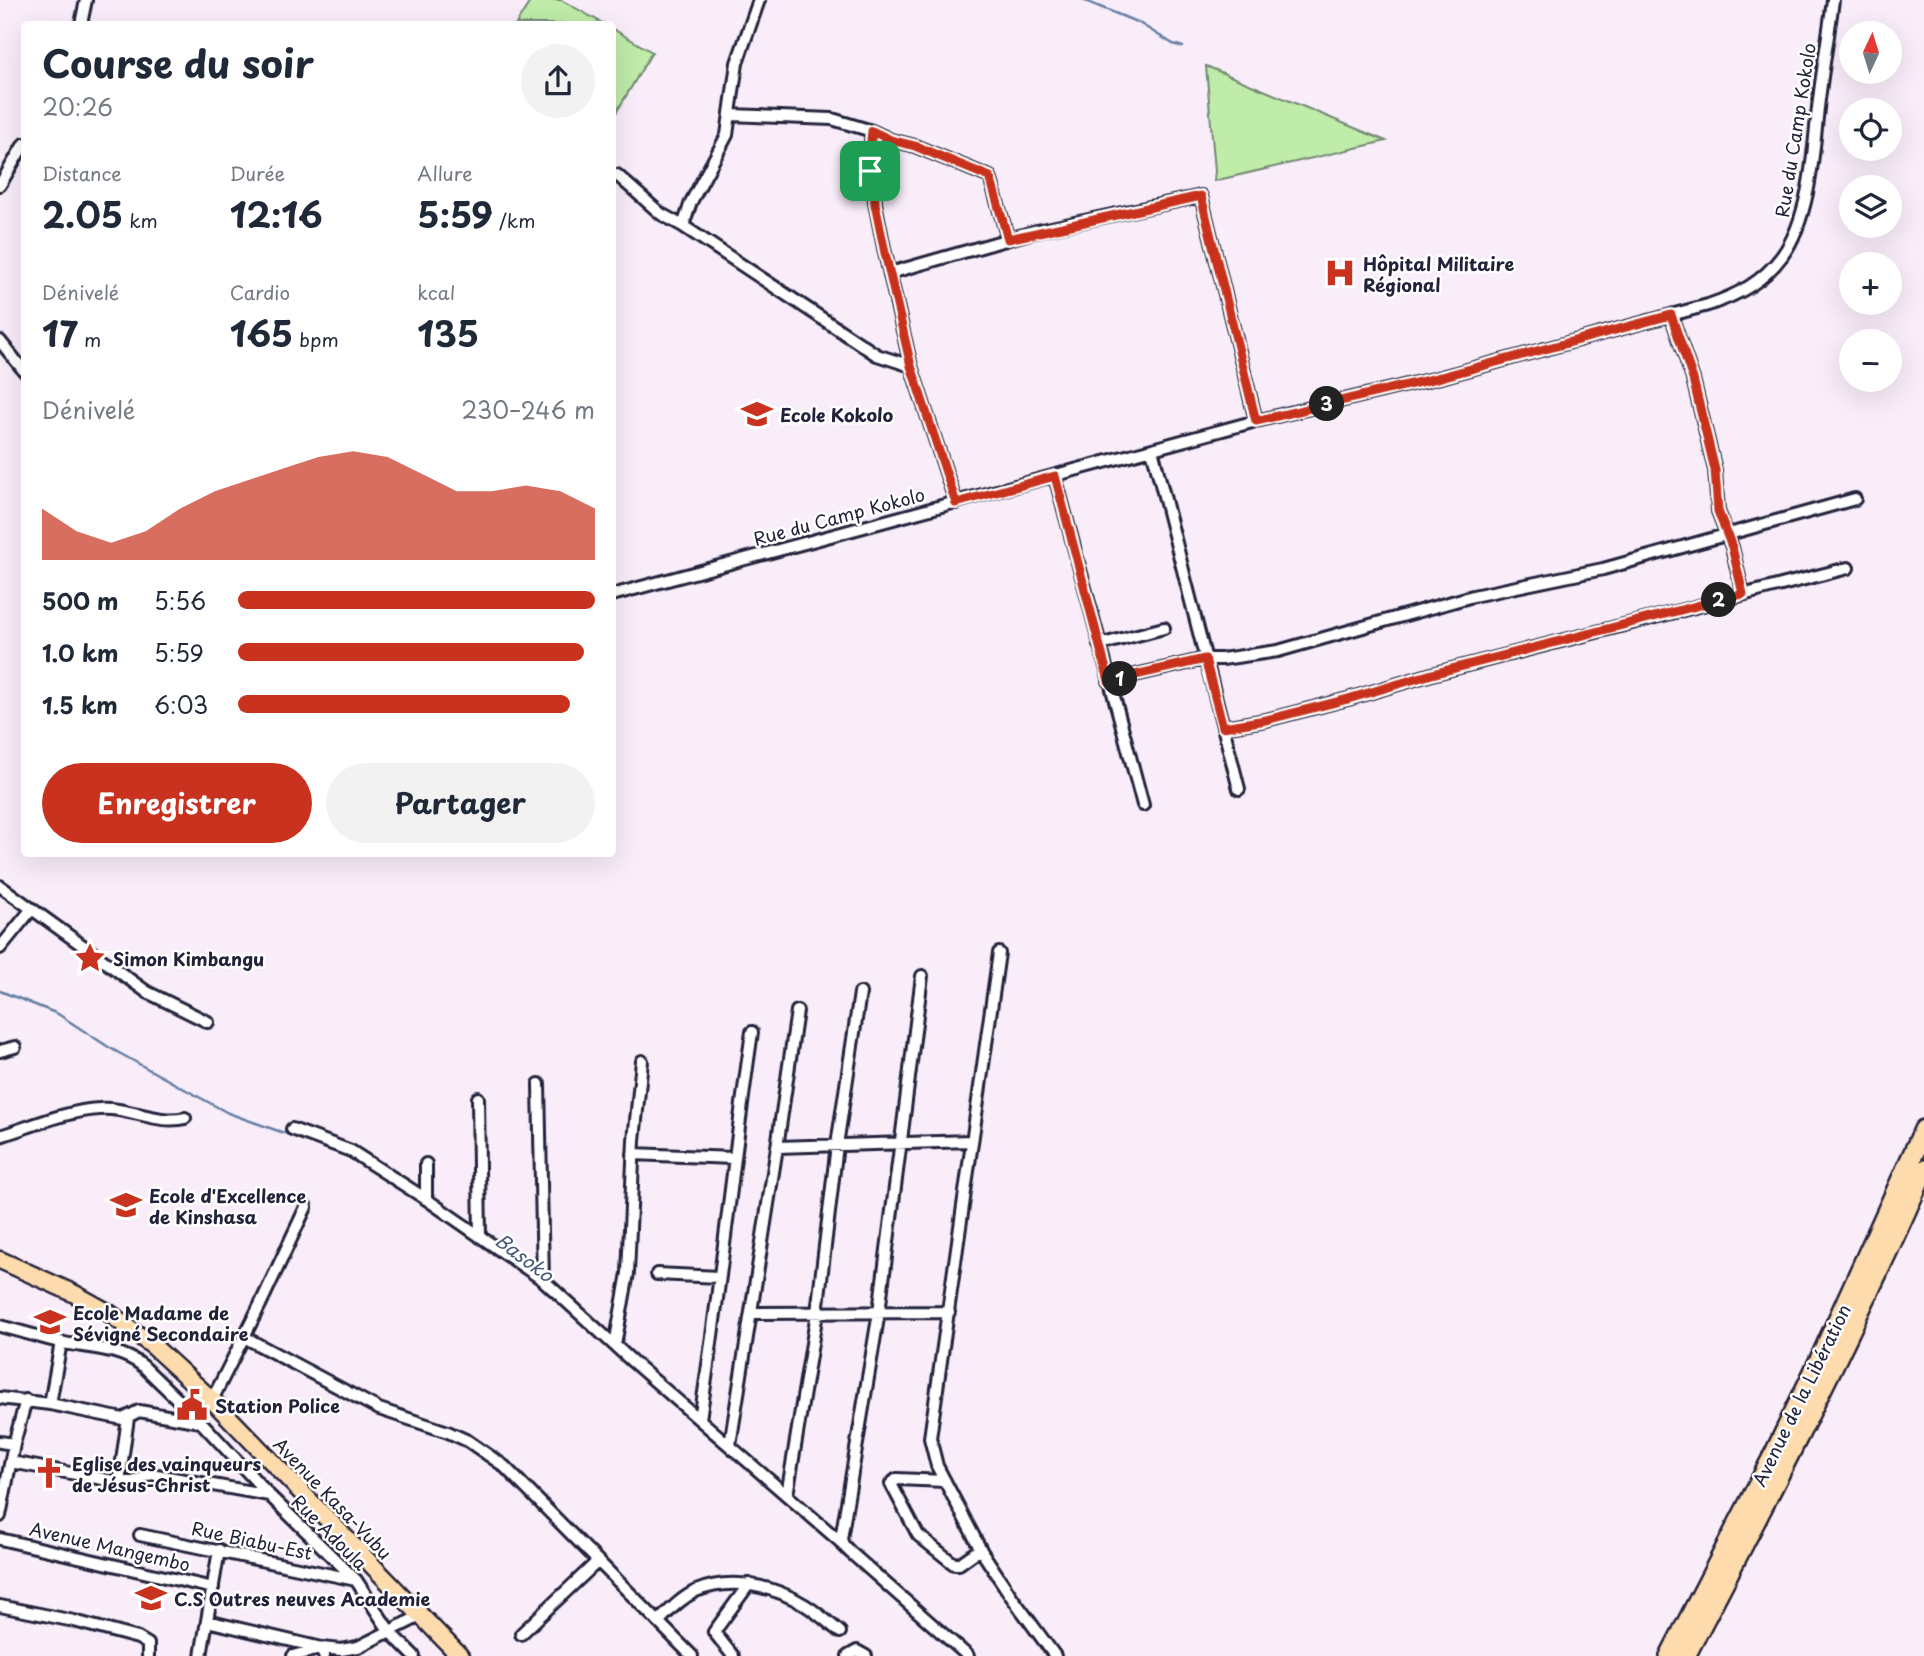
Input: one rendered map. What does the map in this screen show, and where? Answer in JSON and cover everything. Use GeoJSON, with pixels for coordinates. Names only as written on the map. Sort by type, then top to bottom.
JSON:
{"type":"FeatureCollection","features":[{"type":"Feature","properties":{"kind":"highway","name":"Avenue de la Libération"},"geometry":{"type":"LineString","coordinates":[[1670,1656],[1817,1366],[1924,1130]]}},
{"type":"Feature","properties":{"kind":"highway","name":"Avenue de la Libération"},"geometry":{"type":"LineString","coordinates":[[1685,1656],[1788,1459],[1882,1265],[1924,1170]]}},
{"type":"Feature","properties":{"kind":"main road","name":"Avenue Kasa-Vubu"},"geometry":{"type":"LineString","coordinates":[[0,1260],[55,1283],[109,1313],[153,1346],[212,1400],[460,1656]]}},
{"type":"Feature","properties":{"kind":"street"},"geometry":{"type":"LineString","coordinates":[[82,21],[86,0]]}},
{"type":"Feature","properties":{"kind":"street"},"geometry":{"type":"LineString","coordinates":[[683,226],[691,202],[727,135],[737,63],[759,0]]}},
{"type":"Feature","properties":{"kind":"street","name":"Rue du Camp Kokolo"},"geometry":{"type":"LineString","coordinates":[[616,594],[1256,421],[1441,377],[1708,305],[1745,290],[1774,267],[1790,244],[1800,219],[1833,0]]}},
{"type":"Feature","properties":{"kind":"street"},"geometry":{"type":"LineString","coordinates":[[731,115],[832,119],[915,146],[990,177],[1008,239]]}},
{"type":"Feature","properties":{"kind":"street"},"geometry":{"type":"LineString","coordinates":[[872,131],[870,171],[874,178],[875,204],[890,273],[911,366],[956,503]]}},
{"type":"Feature","properties":{"kind":"street"},"geometry":{"type":"LineString","coordinates":[[0,185],[21,149]]}},
{"type":"Feature","properties":{"kind":"street"},"geometry":{"type":"LineString","coordinates":[[617,175],[661,214],[877,355],[911,366]]}},
{"type":"Feature","properties":{"kind":"street"},"geometry":{"type":"LineString","coordinates":[[890,273],[1008,239],[1201,196],[1256,421]]}},
{"type":"Feature","properties":{"kind":"street"},"geometry":{"type":"LineString","coordinates":[[1671,315],[1693,379],[1715,470],[1718,511],[1732,547],[1743,594]]}},
{"type":"Feature","properties":{"kind":"street"},"geometry":{"type":"LineString","coordinates":[[0,341],[21,368]]}},
{"type":"Feature","properties":{"kind":"street"},"geometry":{"type":"LineString","coordinates":[[1152,449],[1239,789]]}},
{"type":"Feature","properties":{"kind":"street"},"geometry":{"type":"LineString","coordinates":[[1055,476],[1143,805]]}},
{"type":"Feature","properties":{"kind":"street"},"geometry":{"type":"LineString","coordinates":[[1109,681],[1205,659],[1278,651],[1460,599],[1603,569],[1855,499]]}},
{"type":"Feature","properties":{"kind":"street"},"geometry":{"type":"LineString","coordinates":[[1223,727],[1278,717],[1444,671],[1848,568]]}},
{"type":"Feature","properties":{"kind":"street"},"geometry":{"type":"LineString","coordinates":[[1099,645],[1164,628]]}},
{"type":"Feature","properties":{"kind":"street"},"geometry":{"type":"LineString","coordinates":[[0,886],[147,992],[208,1022]]}},
{"type":"Feature","properties":{"kind":"street"},"geometry":{"type":"LineString","coordinates":[[0,948],[31,909]]}},
{"type":"Feature","properties":{"kind":"street"},"geometry":{"type":"LineString","coordinates":[[999,953],[930,1438],[937,1465],[981,1549],[1055,1656]]}},
{"type":"Feature","properties":{"kind":"street"},"geometry":{"type":"LineString","coordinates":[[843,1545],[841,1539],[844,1517],[879,1312],[922,976]]}},
{"type":"Feature","properties":{"kind":"street"},"geometry":{"type":"LineString","coordinates":[[787,1495],[817,1313],[837,1145],[860,993]]}},
{"type":"Feature","properties":{"kind":"street"},"geometry":{"type":"LineString","coordinates":[[730,1445],[796,1012]]}},
{"type":"Feature","properties":{"kind":"street"},"geometry":{"type":"LineString","coordinates":[[700,1419],[752,1032]]}},
{"type":"Feature","properties":{"kind":"street"},"geometry":{"type":"LineString","coordinates":[[0,1051],[15,1047]]}},
{"type":"Feature","properties":{"kind":"street"},"geometry":{"type":"LineString","coordinates":[[615,1345],[628,1273],[633,1154],[642,1061]]}},
{"type":"Feature","properties":{"kind":"street"},"geometry":{"type":"LineString","coordinates":[[539,1084],[543,1280]]}},
{"type":"Feature","properties":{"kind":"street"},"geometry":{"type":"LineString","coordinates":[[478,1098],[480,1237]]}},
{"type":"Feature","properties":{"kind":"street"},"geometry":{"type":"LineString","coordinates":[[0,1136],[72,1114],[99,1109],[185,1118]]}},
{"type":"Feature","properties":{"kind":"street"},"geometry":{"type":"LineString","coordinates":[[292,1129],[351,1152],[426,1199],[543,1280],[968,1656]]}},
{"type":"Feature","properties":{"kind":"street"},"geometry":{"type":"LineString","coordinates":[[777,1147],[971,1141]]}},
{"type":"Feature","properties":{"kind":"street"},"geometry":{"type":"LineString","coordinates":[[633,1154],[733,1158]]}},
{"type":"Feature","properties":{"kind":"street"},"geometry":{"type":"LineString","coordinates":[[426,1164],[426,1199]]}},
{"type":"Feature","properties":{"kind":"street"},"geometry":{"type":"LineString","coordinates":[[212,1400],[306,1207]]}},
{"type":"Feature","properties":{"kind":"street"},"geometry":{"type":"LineString","coordinates":[[657,1275],[719,1277]]}},
{"type":"Feature","properties":{"kind":"street"},"geometry":{"type":"LineString","coordinates":[[751,1313],[949,1312]]}},
{"type":"Feature","properties":{"kind":"street","name":"Rue Adoula"},"geometry":{"type":"LineString","coordinates":[[0,1326],[61,1342],[108,1350],[134,1359],[201,1422],[269,1495],[356,1580],[390,1632],[414,1656]]}},
{"type":"Feature","properties":{"kind":"street"},"geometry":{"type":"LineString","coordinates":[[244,1337],[379,1409],[468,1441],[504,1466],[692,1656]]}},
{"type":"Feature","properties":{"kind":"street"},"geometry":{"type":"LineString","coordinates":[[50,1404],[61,1342]]}},
{"type":"Feature","properties":{"kind":"street"},"geometry":{"type":"LineString","coordinates":[[0,1398],[128,1418]]}},
{"type":"Feature","properties":{"kind":"street"},"geometry":{"type":"LineString","coordinates":[[1,1510],[26,1400]]}},
{"type":"Feature","properties":{"kind":"street"},"geometry":{"type":"LineString","coordinates":[[119,1482],[128,1418],[134,1412],[201,1422]]}},
{"type":"Feature","properties":{"kind":"street"},"geometry":{"type":"LineString","coordinates":[[0,1442],[14,1444]]}},
{"type":"Feature","properties":{"kind":"street"},"geometry":{"type":"LineString","coordinates":[[11,1462],[119,1482],[133,1482],[151,1474],[269,1495]]}},
{"type":"Feature","properties":{"kind":"street"},"geometry":{"type":"LineString","coordinates":[[945,1481],[897,1479],[891,1484],[918,1535],[952,1562],[959,1564],[981,1549]]}},
{"type":"Feature","properties":{"kind":"street","name":"Rue Biabu-Est"},"geometry":{"type":"LineString","coordinates":[[140,1535],[356,1580]]}},
{"type":"Feature","properties":{"kind":"street","name":"Avenue Mangembo"},"geometry":{"type":"LineString","coordinates":[[0,1539],[213,1588]]}},
{"type":"Feature","properties":{"kind":"street"},"geometry":{"type":"LineString","coordinates":[[201,1656],[219,1550]]}},
{"type":"Feature","properties":{"kind":"street"},"geometry":{"type":"LineString","coordinates":[[521,1634],[598,1561]]}},
{"type":"Feature","properties":{"kind":"street"},"geometry":{"type":"LineString","coordinates":[[658,1622],[676,1604],[695,1591],[728,1583],[749,1584],[783,1594],[806,1606],[840,1632]]}},
{"type":"Feature","properties":{"kind":"street"},"geometry":{"type":"LineString","coordinates":[[733,1656],[714,1632],[749,1584]]}},
{"type":"Feature","properties":{"kind":"street"},"geometry":{"type":"LineString","coordinates":[[0,1606],[138,1638],[148,1644],[148,1656]]}},
{"type":"Feature","properties":{"kind":"street"},"geometry":{"type":"LineString","coordinates":[[293,1656],[358,1647],[420,1616]]}},
{"type":"Feature","properties":{"kind":"street"},"geometry":{"type":"LineString","coordinates":[[207,1621],[323,1652]]}},
{"type":"Feature","properties":{"kind":"street"},"geometry":{"type":"LineString","coordinates":[[848,1656],[857,1651],[866,1656]]}},
{"type":"Feature","properties":{"kind":"green space"},"geometry":{"type":"Polygon","coordinates":[[[531,0],[561,0],[599,21],[518,21],[531,0]]]}},
{"type":"Feature","properties":{"kind":"green space"},"geometry":{"type":"Polygon","coordinates":[[[616,31],[652,52],[616,113],[616,31]]]}},
{"type":"Feature","properties":{"kind":"green space"},"geometry":{"type":"Polygon","coordinates":[[[1206,66],[1386,141],[1214,181],[1206,66]]]}},
{"type":"Feature","properties":{"kind":"waterway"},"geometry":{"type":"LineString","coordinates":[[1083,0],[1139,23],[1173,44],[1183,47]]}},
{"type":"Feature","properties":{"kind":"waterway","name":"Basoko"},"geometry":{"type":"LineString","coordinates":[[0,991],[58,1014],[110,1048],[228,1113],[351,1157]]}},
{"type":"Feature","properties":{"kind":"waterway","name":"Basoko"},"geometry":{"type":"LineString","coordinates":[[404,1191],[430,1208]]}},
{"type":"Feature","properties":{"kind":"waterway","name":"Basoko"},"geometry":{"type":"LineString","coordinates":[[828,1538],[839,1547]]}},
{"type":"Feature","properties":{"kind":"place","name":"Hôpital Militaire Régional"},"geometry":{"type":"Point","coordinates":[1340,273]}},
{"type":"Feature","properties":{"kind":"place","name":"Ecole Kokolo"},"geometry":{"type":"Point","coordinates":[757,414]}},
{"type":"Feature","properties":{"kind":"place","name":"Simon Kimbangu"},"geometry":{"type":"Point","coordinates":[90,958]}},
{"type":"Feature","properties":{"kind":"place","name":"Ecole d'Excellence de Kinshasa"},"geometry":{"type":"Point","coordinates":[126,1205]}},
{"type":"Feature","properties":{"kind":"place","name":"Ecole Madame de Sévigné Secondaire"},"geometry":{"type":"Point","coordinates":[50,1322]}},
{"type":"Feature","properties":{"kind":"place","name":"Station Police"},"geometry":{"type":"Point","coordinates":[192,1405]}},
{"type":"Feature","properties":{"kind":"place","name":"Eglise des vainqueurs de Jésus-Christ"},"geometry":{"type":"Point","coordinates":[49,1473]}},
{"type":"Feature","properties":{"kind":"place","name":"C.S Outres neuves Academie"},"geometry":{"type":"Point","coordinates":[151,1598]}},
{"type":"Feature","properties":{"kind":"route"},"geometry":{"type":"LineString","coordinates":[[872,131],[990,177],[1008,239],[1201,196],[1256,421],[1441,377],[1671,315],[1693,379],[1715,470],[1718,511],[1732,547],[1743,594],[1266,720],[1223,727],[1205,659],[1109,681],[1055,476],[956,503],[911,366],[875,204],[874,178],[870,171],[872,131]]}}]}
